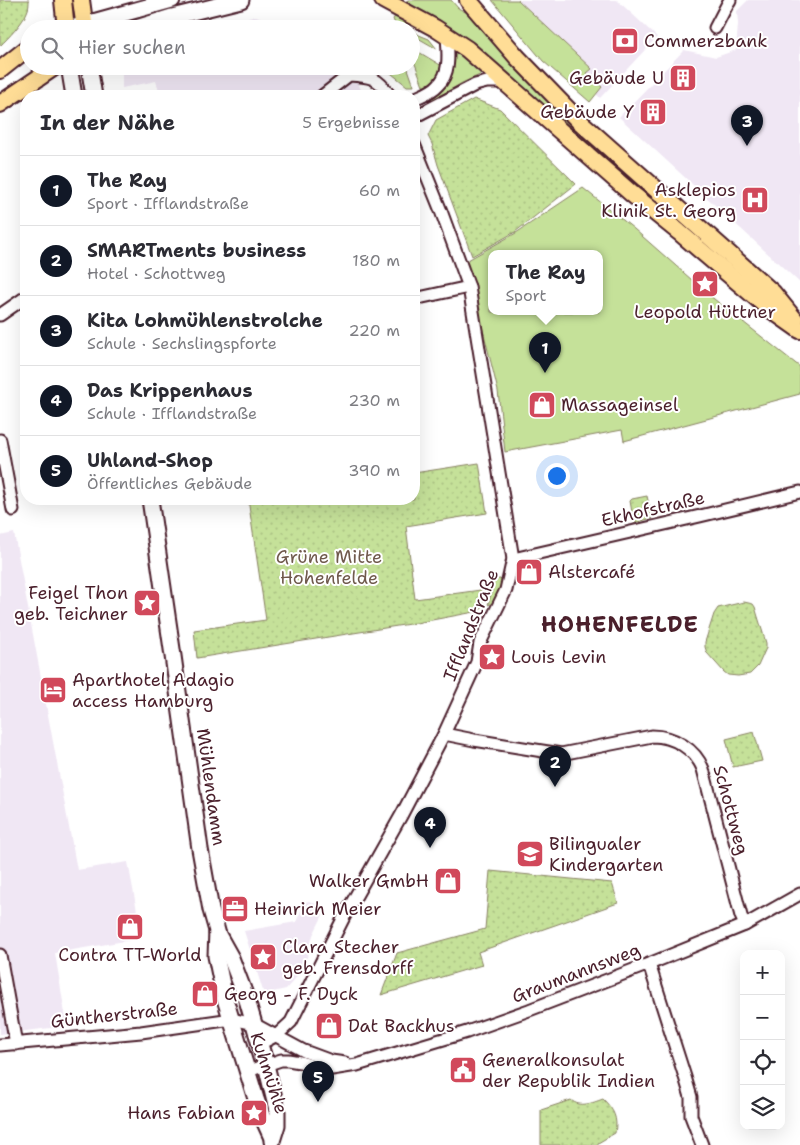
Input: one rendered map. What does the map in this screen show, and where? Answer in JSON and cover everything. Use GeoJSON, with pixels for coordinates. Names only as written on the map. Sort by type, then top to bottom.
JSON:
{"type":"FeatureCollection","features":[{"type":"Feature","properties":{"kind":"main road"},"geometry":{"type":"LineString","coordinates":[[63,0],[66,20]]}},
{"type":"Feature","properties":{"kind":"main road"},"geometry":{"type":"LineString","coordinates":[[81,0],[83,20]]}},
{"type":"Feature","properties":{"kind":"main road"},"geometry":{"type":"LineString","coordinates":[[104,20],[172,0]]}},
{"type":"Feature","properties":{"kind":"main road"},"geometry":{"type":"LineString","coordinates":[[162,20],[241,0]]}},
{"type":"Feature","properties":{"kind":"main road"},"geometry":{"type":"LineString","coordinates":[[383,0],[419,20]]}},
{"type":"Feature","properties":{"kind":"main road"},"geometry":{"type":"LineString","coordinates":[[468,0],[517,57],[578,120],[773,293],[800,326]]}},
{"type":"Feature","properties":{"kind":"main road"},"geometry":{"type":"LineString","coordinates":[[420,21],[447,36],[466,50],[632,194],[687,238],[766,306],[800,330]]}},
{"type":"Feature","properties":{"kind":"main road"},"geometry":{"type":"LineString","coordinates":[[0,70],[20,54]]}},
{"type":"Feature","properties":{"kind":"main road"},"geometry":{"type":"LineString","coordinates":[[21,90],[43,75]]}},
{"type":"Feature","properties":{"kind":"main road"},"geometry":{"type":"LineString","coordinates":[[70,75],[73,90]]}},
{"type":"Feature","properties":{"kind":"main road"},"geometry":{"type":"LineString","coordinates":[[91,75],[93,90]]}},
{"type":"Feature","properties":{"kind":"main road"},"geometry":{"type":"LineString","coordinates":[[0,104],[20,90]]}},
{"type":"Feature","properties":{"kind":"main road","name":"Mühlendamm"},"geometry":{"type":"LineString","coordinates":[[151,505],[200,849],[216,931],[216,956],[225,999],[232,1019]]}},
{"type":"Feature","properties":{"kind":"main road","name":"Mühlendamm"},"geometry":{"type":"LineString","coordinates":[[216,931],[231,958],[254,1024]]}},
{"type":"Feature","properties":{"kind":"main road","name":"Kuhmühle"},"geometry":{"type":"LineString","coordinates":[[232,1019],[262,1116],[272,1141]]}},
{"type":"Feature","properties":{"kind":"main road","name":"Kuhmühle"},"geometry":{"type":"LineString","coordinates":[[254,1024],[277,1110],[277,1124],[272,1141]]}},
{"type":"Feature","properties":{"kind":"street"},"geometry":{"type":"LineString","coordinates":[[715,28],[730,0]]}},
{"type":"Feature","properties":{"kind":"street"},"geometry":{"type":"LineString","coordinates":[[420,96],[438,86],[444,77],[448,60],[447,36]]}},
{"type":"Feature","properties":{"kind":"street"},"geometry":{"type":"LineString","coordinates":[[330,90],[349,75],[367,76],[384,86],[386,90]]}},
{"type":"Feature","properties":{"kind":"street"},"geometry":{"type":"LineString","coordinates":[[420,114],[475,84],[504,82]]}},
{"type":"Feature","properties":{"kind":"street","name":"Ifflandstraße"},"geometry":{"type":"LineString","coordinates":[[260,1044],[277,1035],[290,1022],[316,969],[444,734],[477,662],[480,643],[506,590],[514,559],[469,287],[420,158]]}},
{"type":"Feature","properties":{"kind":"street"},"geometry":{"type":"LineString","coordinates":[[420,298],[469,287]]}},
{"type":"Feature","properties":{"kind":"street"},"geometry":{"type":"LineString","coordinates":[[0,315],[20,301]]}},
{"type":"Feature","properties":{"kind":"street"},"geometry":{"type":"LineString","coordinates":[[0,440],[13,510]]}},
{"type":"Feature","properties":{"kind":"street","name":"Ekhofstraße"},"geometry":{"type":"LineString","coordinates":[[514,559],[800,492]]}},
{"type":"Feature","properties":{"kind":"street","name":"Schottweg"},"geometry":{"type":"LineString","coordinates":[[444,734],[561,754],[652,736],[665,737],[684,746],[694,753],[703,769],[741,916],[745,925]]}},
{"type":"Feature","properties":{"kind":"street","name":"Graumannsweg"},"geometry":{"type":"LineString","coordinates":[[248,1071],[281,1060],[332,1068],[357,1065],[467,1032],[649,964],[745,925],[800,894]]}},
{"type":"Feature","properties":{"kind":"street"},"geometry":{"type":"LineString","coordinates":[[0,955],[16,1044]]}},
{"type":"Feature","properties":{"kind":"street"},"geometry":{"type":"LineString","coordinates":[[649,964],[691,1097],[691,1116],[702,1145]]}},
{"type":"Feature","properties":{"kind":"street","name":"Graumannsweg"},"geometry":{"type":"LineString","coordinates":[[232,1019],[254,1024],[304,1051],[331,1061],[357,1065]]}},
{"type":"Feature","properties":{"kind":"street","name":"Güntherstraße"},"geometry":{"type":"LineString","coordinates":[[0,1045],[141,1032],[232,1019]]}},
{"type":"Feature","properties":{"kind":"street","name":"Graumannsweg"},"geometry":{"type":"LineString","coordinates":[[290,1022],[290,1030],[298,1042],[322,1052],[331,1061]]}},
{"type":"Feature","properties":{"kind":"shaded area"},"geometry":{"type":"Polygon","coordinates":[[[508,0],[617,0],[657,37],[600,98],[508,0]]]}},
{"type":"Feature","properties":{"kind":"shaded area","name":"Asklepios Klinik St. Georg"},"geometry":{"type":"Polygon","coordinates":[[[748,0],[800,0],[800,283],[619,117],[684,50],[716,57],[736,50],[737,11],[748,0]]]}},
{"type":"Feature","properties":{"kind":"shaded area"},"geometry":{"type":"Polygon","coordinates":[[[256,16],[267,20],[242,20],[256,16]]]}},
{"type":"Feature","properties":{"kind":"shaded area"},"geometry":{"type":"Polygon","coordinates":[[[122,75],[353,75],[361,90],[159,90],[156,81],[122,88],[122,75]]]}},
{"type":"Feature","properties":{"kind":"shaded area"},"geometry":{"type":"Polygon","coordinates":[[[14,533],[77,870],[128,862],[142,938],[55,953],[67,1026],[0,1034],[0,536],[14,533]]]}},
{"type":"Feature","properties":{"kind":"shaded area"},"geometry":{"type":"Polygon","coordinates":[[[309,901],[326,909],[313,935],[307,957],[295,979],[286,989],[264,994],[244,931],[296,922],[305,902],[309,901]]]}},
{"type":"Feature","properties":{"kind":"green space"},"geometry":{"type":"Polygon","coordinates":[[[0,0],[29,0],[28,9],[23,20],[20,20],[20,24],[0,46],[0,0]]]}},
{"type":"Feature","properties":{"kind":"green space"},"geometry":{"type":"Polygon","coordinates":[[[408,0],[451,0],[458,8],[471,15],[585,138],[762,289],[402,4],[408,0]]]}},
{"type":"Feature","properties":{"kind":"green space"},"geometry":{"type":"Polygon","coordinates":[[[492,0],[518,0],[592,69],[587,73],[602,87],[590,102],[543,61],[492,0]]]}},
{"type":"Feature","properties":{"kind":"green space"},"geometry":{"type":"Polygon","coordinates":[[[396,15],[402,20],[393,20],[396,15]]]}},
{"type":"Feature","properties":{"kind":"green space"},"geometry":{"type":"Polygon","coordinates":[[[420,35],[429,39],[437,49],[420,39],[420,35]]]}},
{"type":"Feature","properties":{"kind":"green space"},"geometry":{"type":"Polygon","coordinates":[[[454,49],[482,74],[462,83],[430,102],[428,98],[443,87],[450,77],[454,49]]]}},
{"type":"Feature","properties":{"kind":"green space"},"geometry":{"type":"Polygon","coordinates":[[[420,53],[442,66],[439,76],[434,83],[424,88],[419,75],[420,53]]]}},
{"type":"Feature","properties":{"kind":"green space"},"geometry":{"type":"Polygon","coordinates":[[[393,75],[410,75],[414,86],[407,86],[393,75]]]}},
{"type":"Feature","properties":{"kind":"green space"},"geometry":{"type":"Polygon","coordinates":[[[474,99],[500,109],[576,184],[515,232],[472,256],[428,136],[436,120],[474,99]]]}},
{"type":"Feature","properties":{"kind":"green space"},"geometry":{"type":"Polygon","coordinates":[[[583,188],[634,229],[709,295],[800,367],[800,394],[624,441],[622,430],[505,452],[498,391],[466,261],[516,233],[583,188]]]}},
{"type":"Feature","properties":{"kind":"green space","name":"Grüne Mitte Hohenfelde"},"geometry":{"type":"Polygon","coordinates":[[[479,463],[487,513],[406,526],[415,599],[488,589],[480,611],[197,658],[194,630],[266,620],[249,505],[420,505],[420,472],[479,463]]]}},
{"type":"Feature","properties":{"kind":"green space"},"geometry":{"type":"Polygon","coordinates":[[[647,496],[652,518],[634,523],[630,501],[647,496]]]}},
{"type":"Feature","properties":{"kind":"green space"},"geometry":{"type":"Polygon","coordinates":[[[495,579],[500,579],[504,583],[496,599],[488,605],[495,579]]]}},
{"type":"Feature","properties":{"kind":"green space"},"geometry":{"type":"Polygon","coordinates":[[[744,602],[753,604],[755,607],[766,648],[758,666],[750,674],[728,675],[707,653],[705,642],[714,614],[718,608],[744,602]]]}},
{"type":"Feature","properties":{"kind":"green space"},"geometry":{"type":"Polygon","coordinates":[[[754,732],[762,761],[733,767],[726,739],[754,732]]]}},
{"type":"Feature","properties":{"kind":"green space"},"geometry":{"type":"Polygon","coordinates":[[[490,871],[612,883],[618,903],[478,952],[482,965],[381,995],[397,953],[485,929],[490,871]]]}},
{"type":"Feature","properties":{"kind":"green space"},"geometry":{"type":"Polygon","coordinates":[[[603,1099],[614,1114],[616,1123],[615,1133],[598,1143],[598,1145],[541,1145],[541,1110],[571,1100],[582,1104],[603,1099]]]}},
{"type":"Feature","properties":{"kind":"place","name":"Commerzbank"},"geometry":{"type":"Point","coordinates":[625,41]}},
{"type":"Feature","properties":{"kind":"place","name":"Gebäude U"},"geometry":{"type":"Point","coordinates":[683,78]}},
{"type":"Feature","properties":{"kind":"place","name":"Gebäude Y"},"geometry":{"type":"Point","coordinates":[653,112]}},
{"type":"Feature","properties":{"kind":"place","name":"Kita Lohmühlenstrolche"},"geometry":{"type":"Point","coordinates":[747,146]}},
{"type":"Feature","properties":{"kind":"place","name":"Asklepios Klinik St. Georg"},"geometry":{"type":"Point","coordinates":[755,200]}},
{"type":"Feature","properties":{"kind":"place","name":"Leopold Hüttner"},"geometry":{"type":"Point","coordinates":[705,284]}},
{"type":"Feature","properties":{"kind":"place","name":"The Ray"},"geometry":{"type":"Point","coordinates":[545,373]}},
{"type":"Feature","properties":{"kind":"place","name":"Massageinsel"},"geometry":{"type":"Point","coordinates":[542,405]}},
{"type":"Feature","properties":{"kind":"place","name":"Alstercafé"},"geometry":{"type":"Point","coordinates":[529,572]}},
{"type":"Feature","properties":{"kind":"place","name":"Feigel Thon geb. Teichner"},"geometry":{"type":"Point","coordinates":[147,603]}},
{"type":"Feature","properties":{"kind":"place","name":"Louis Levin"},"geometry":{"type":"Point","coordinates":[492,657]}},
{"type":"Feature","properties":{"kind":"place","name":"Aparthotel Adagio access Hamburg"},"geometry":{"type":"Point","coordinates":[53,690]}},
{"type":"Feature","properties":{"kind":"place","name":"SMARTments business"},"geometry":{"type":"Point","coordinates":[555,787]}},
{"type":"Feature","properties":{"kind":"place","name":"Das Krippenhaus"},"geometry":{"type":"Point","coordinates":[430,848]}},
{"type":"Feature","properties":{"kind":"place","name":"Bilingualer Kindergarten"},"geometry":{"type":"Point","coordinates":[530,854]}},
{"type":"Feature","properties":{"kind":"place","name":"Walker GmbH"},"geometry":{"type":"Point","coordinates":[448,881]}},
{"type":"Feature","properties":{"kind":"place","name":"Heinrich Meier"},"geometry":{"type":"Point","coordinates":[235,909]}},
{"type":"Feature","properties":{"kind":"place","name":"Contra TT-World"},"geometry":{"type":"Point","coordinates":[130,927]}},
{"type":"Feature","properties":{"kind":"place","name":"Clara Stecher geb. Frensdorff"},"geometry":{"type":"Point","coordinates":[263,957]}},
{"type":"Feature","properties":{"kind":"place","name":"Georg - F. Dyck"},"geometry":{"type":"Point","coordinates":[205,994]}},
{"type":"Feature","properties":{"kind":"place","name":"Dat Backhus"},"geometry":{"type":"Point","coordinates":[329,1026]}},
{"type":"Feature","properties":{"kind":"place","name":"Generalkonsulat der Republik Indien"},"geometry":{"type":"Point","coordinates":[463,1070]}},
{"type":"Feature","properties":{"kind":"place","name":"Uhland-Shop"},"geometry":{"type":"Point","coordinates":[318,1102]}},
{"type":"Feature","properties":{"kind":"place","name":"Hans Fabian"},"geometry":{"type":"Point","coordinates":[254,1113]}},
{"type":"Feature","properties":{"kind":"district","name":"HOHENFELDE"},"geometry":{"type":"Point","coordinates":[620,624]}}]}
